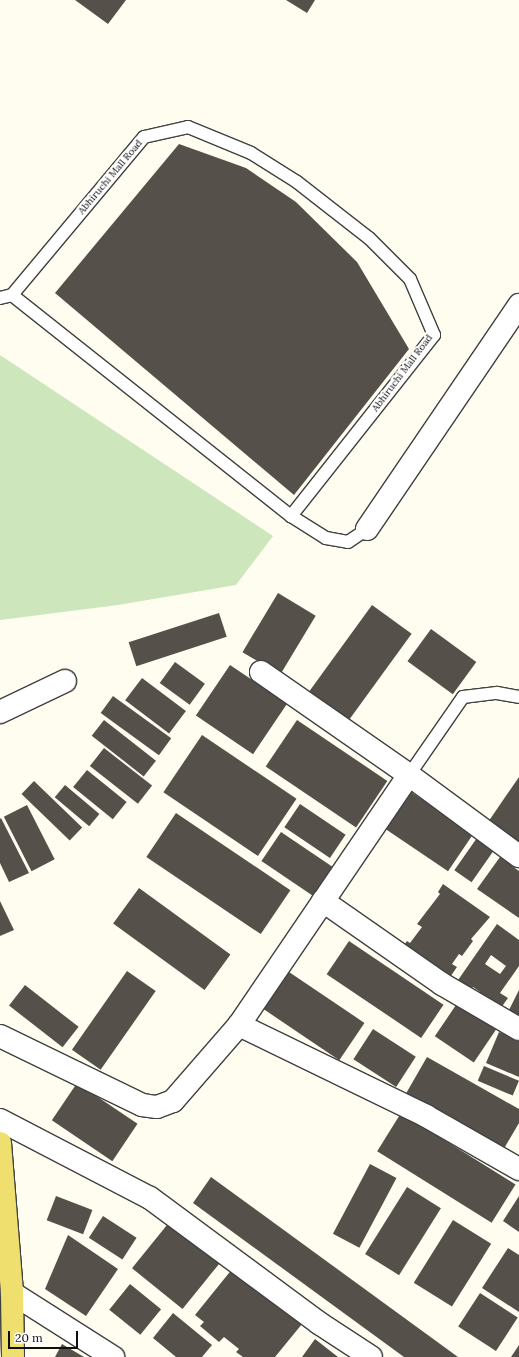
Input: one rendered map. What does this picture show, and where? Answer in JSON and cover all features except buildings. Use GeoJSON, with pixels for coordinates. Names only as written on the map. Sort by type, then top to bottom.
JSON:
{"type":"FeatureCollection","features":[{"type":"Feature","properties":{"kind":"main road"},"geometry":{"type":"LineString","coordinates":[[0,1143],[12,1293],[13,1357]]}},
{"type":"Feature","properties":{"kind":"street"},"geometry":{"type":"LineString","coordinates":[[367,530],[519,305]]}},
{"type":"Feature","properties":{"kind":"street"},"geometry":{"type":"LineString","coordinates":[[261,672],[409,775],[519,856]]}},
{"type":"Feature","properties":{"kind":"street"},"geometry":{"type":"LineString","coordinates":[[0,712],[66,681]]}},
{"type":"Feature","properties":{"kind":"street"},"geometry":{"type":"LineString","coordinates":[[0,1036],[142,1104],[157,1107],[173,1101],[239,1025],[409,775]]}},
{"type":"Feature","properties":{"kind":"street"},"geometry":{"type":"LineString","coordinates":[[323,902],[442,984],[519,1029]]}},
{"type":"Feature","properties":{"kind":"street"},"geometry":{"type":"LineString","coordinates":[[239,1025],[426,1116],[519,1170]]}},
{"type":"Feature","properties":{"kind":"street"},"geometry":{"type":"LineString","coordinates":[[0,1120],[150,1198],[319,1323],[371,1357]]}},
{"type":"Feature","properties":{"kind":"street"},"geometry":{"type":"LineString","coordinates":[[12,1293],[113,1357]]}},
{"type":"Feature","properties":{"kind":"lane","name":"Abhiruchi Mall Road"},"geometry":{"type":"LineString","coordinates":[[12,295],[144,137],[188,127],[251,153],[297,182],[369,238],[410,279],[434,335],[291,516]]}},
{"type":"Feature","properties":{"kind":"lane"},"geometry":{"type":"LineString","coordinates":[[0,298],[12,295],[291,516],[326,538],[348,542],[367,530]]}},
{"type":"Feature","properties":{"kind":"lane"},"geometry":{"type":"LineString","coordinates":[[409,775],[462,697],[498,693],[519,697]]}},
{"type":"Feature","properties":{"kind":"green space"},"geometry":{"type":"Polygon","coordinates":[[[0,355],[273,536],[236,585],[118,605],[0,620],[0,355]]]}}]}
